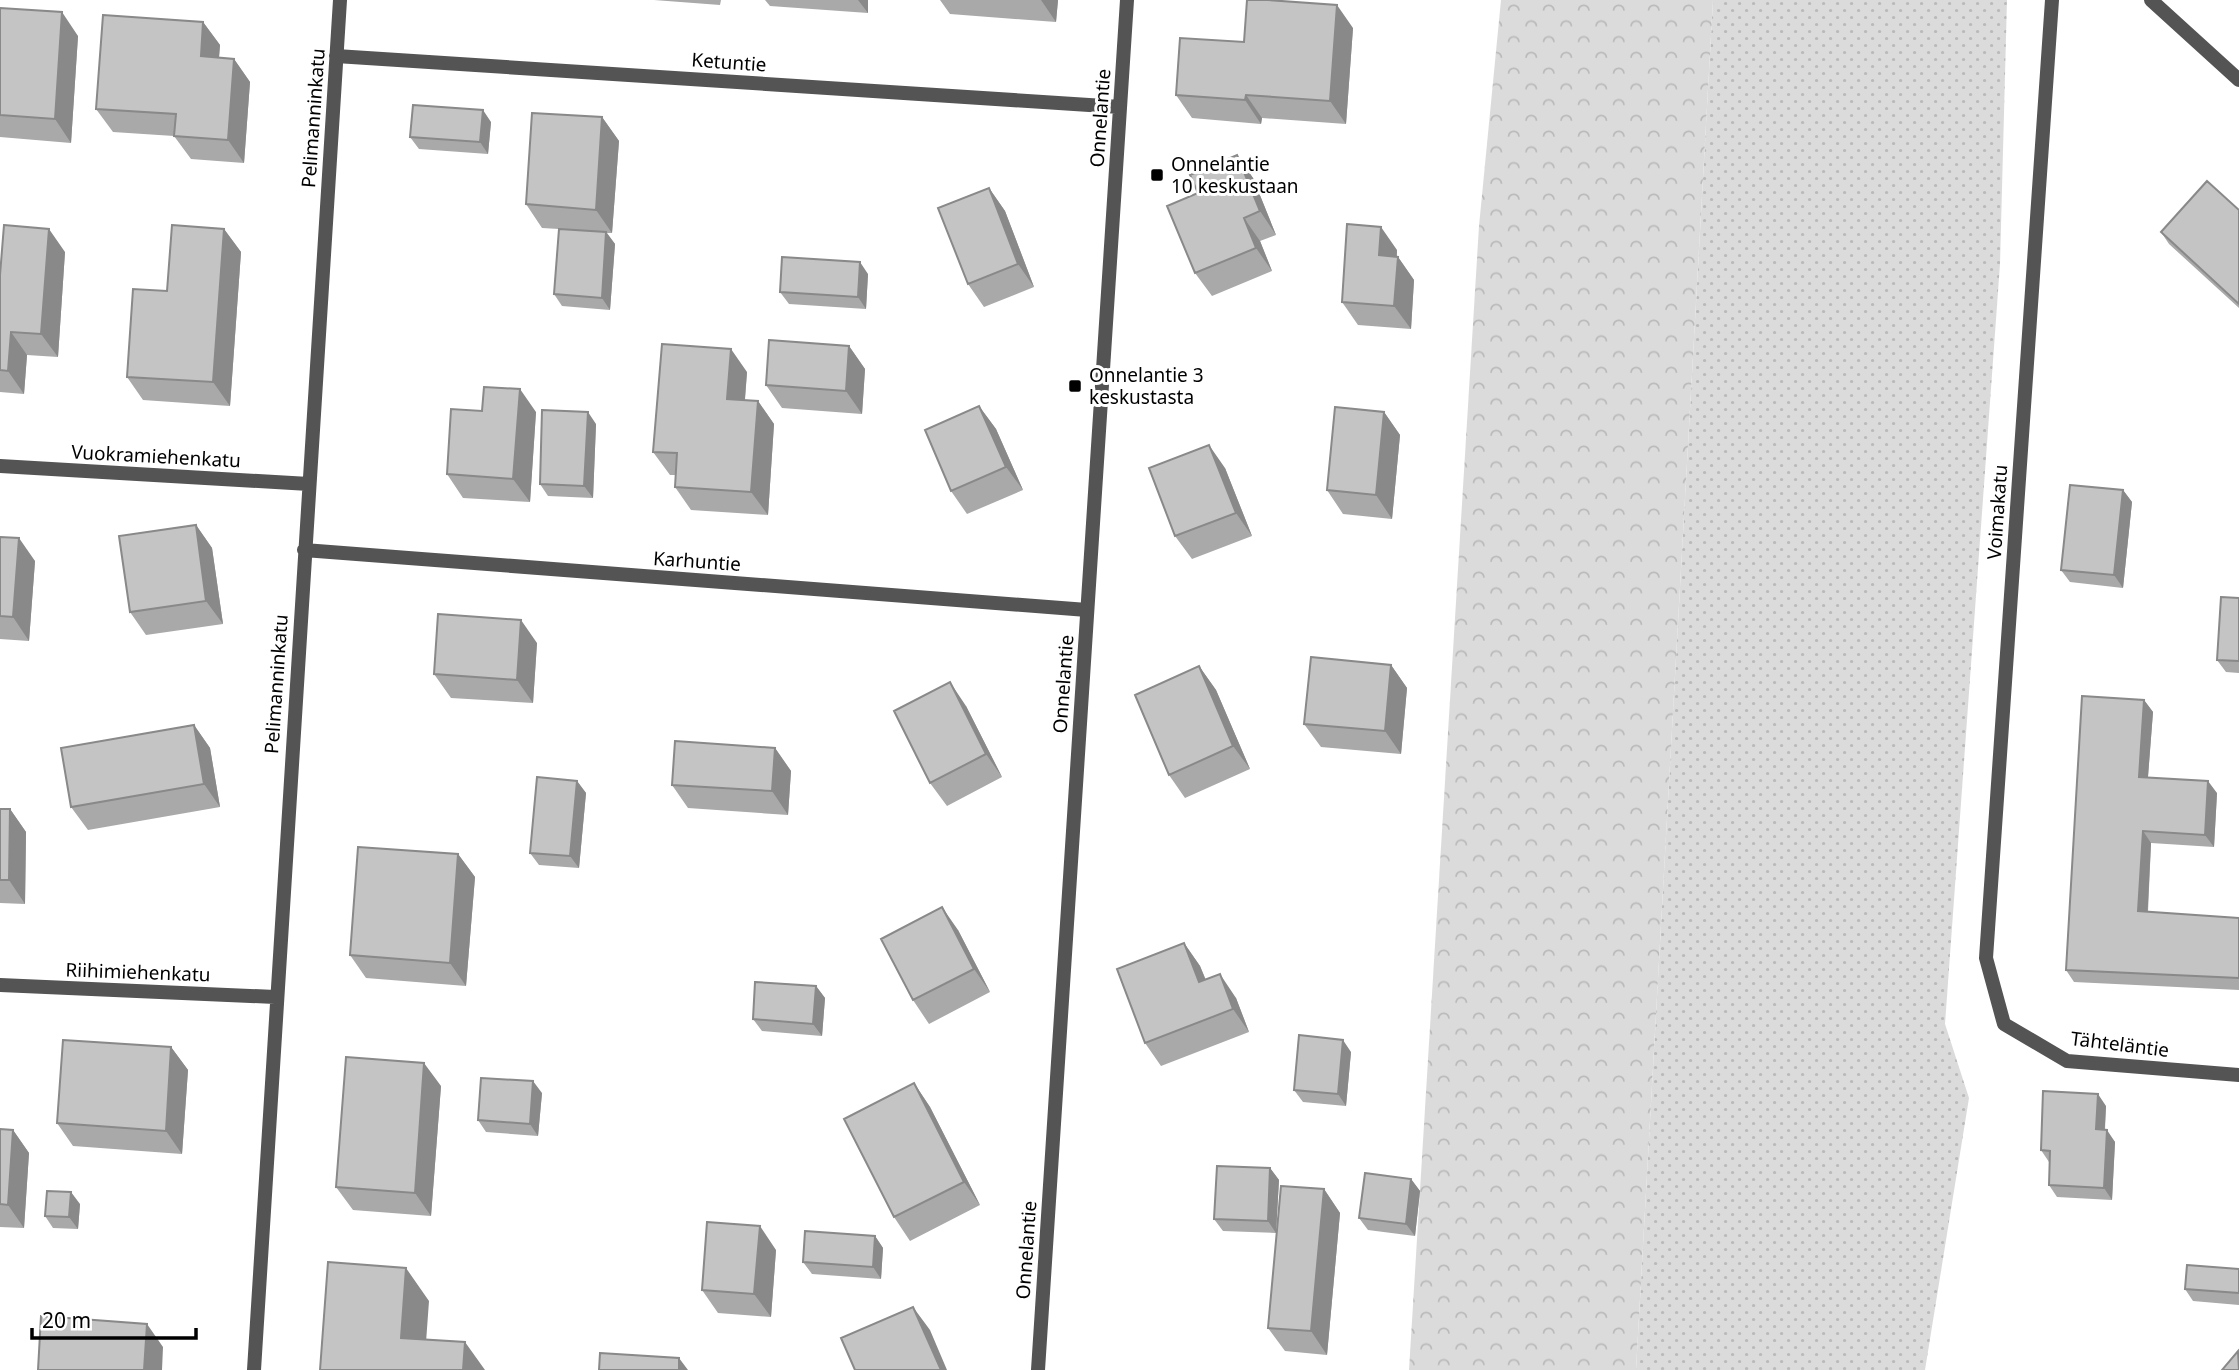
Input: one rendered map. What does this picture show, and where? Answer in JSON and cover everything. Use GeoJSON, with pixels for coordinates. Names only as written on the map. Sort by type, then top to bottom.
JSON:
{"type":"FeatureCollection","features":[{"type":"Feature","properties":{"kind":"street","name":"Pelimanninkatu"},"geometry":{"type":"LineString","coordinates":[[254,1370],[275,997],[340,0]]}},
{"type":"Feature","properties":{"kind":"street","name":"Onnelantie"},"geometry":{"type":"LineString","coordinates":[[1038,1370],[1127,0]]}},
{"type":"Feature","properties":{"kind":"street","name":"Voimakatu"},"geometry":{"type":"LineString","coordinates":[[2004,1024],[1986,958],[2052,0]]}},
{"type":"Feature","properties":{"kind":"street"},"geometry":{"type":"LineString","coordinates":[[2151,0],[2239,80]]}},
{"type":"Feature","properties":{"kind":"street","name":"Ketuntie"},"geometry":{"type":"LineString","coordinates":[[336,56],[1120,107]]}},
{"type":"Feature","properties":{"kind":"street","name":"Vuokramiehenkatu"},"geometry":{"type":"LineString","coordinates":[[0,466],[309,484]]}},
{"type":"Feature","properties":{"kind":"street","name":"Karhuntie"},"geometry":{"type":"LineString","coordinates":[[304,550],[1087,610]]}},
{"type":"Feature","properties":{"kind":"street","name":"Riihimiehenkatu"},"geometry":{"type":"LineString","coordinates":[[0,985],[275,997]]}},
{"type":"Feature","properties":{"kind":"street","name":"Tähteläntie"},"geometry":{"type":"LineString","coordinates":[[2004,1024],[2067,1061],[2239,1075]]}},
{"type":"Feature","properties":{"kind":"green space"},"geometry":{"type":"Polygon","coordinates":[[[1501,0],[1713,0],[1636,1370],[1409,1370],[1479,226],[1501,0]]]}},
{"type":"Feature","properties":{"kind":"green space"},"geometry":{"type":"Polygon","coordinates":[[[1713,0],[2007,0],[2000,264],[1945,1024],[1969,1098],[1925,1370],[1636,1370],[1713,0]]]}},
{"type":"Feature","properties":{"kind":"building"},"geometry":{"type":"Polygon","coordinates":[[[1247,0],[1337,5],[1330,101],[1246,95],[1245,100],[1176,95],[1180,38],[1244,42],[1247,0]]]}},
{"type":"Feature","properties":{"kind":"building"},"geometry":{"type":"Polygon","coordinates":[[[0,8],[62,12],[55,119],[0,115],[0,8]]]}},
{"type":"Feature","properties":{"kind":"building"},"geometry":{"type":"Polygon","coordinates":[[[103,15],[203,22],[201,56],[234,59],[228,140],[174,136],[176,114],[96,109],[103,15]]]}},
{"type":"Feature","properties":{"kind":"building"},"geometry":{"type":"Polygon","coordinates":[[[413,105],[483,110],[480,142],[410,137],[413,105]]]}},
{"type":"Feature","properties":{"kind":"building"},"geometry":{"type":"Polygon","coordinates":[[[532,113],[602,117],[596,210],[526,204],[532,113]]]}},
{"type":"Feature","properties":{"kind":"building"},"geometry":{"type":"Polygon","coordinates":[[[1237,155],[1260,211],[1244,218],[1256,248],[1195,273],[1167,206],[1198,193],[1190,175],[1237,155]]]}},
{"type":"Feature","properties":{"kind":"building"},"geometry":{"type":"Polygon","coordinates":[[[2207,181],[2239,210],[2239,304],[2161,232],[2207,181]]]}},
{"type":"Feature","properties":{"kind":"building"},"geometry":{"type":"Polygon","coordinates":[[[989,188],[1018,264],[968,284],[938,208],[989,188]]]}},
{"type":"Feature","properties":{"kind":"building"},"geometry":{"type":"Polygon","coordinates":[[[1347,224],[1381,227],[1379,255],[1398,257],[1394,306],[1342,302],[1347,224]]]}},
{"type":"Feature","properties":{"kind":"building"},"geometry":{"type":"Polygon","coordinates":[[[4,225],[49,229],[41,334],[11,332],[8,371],[0,370],[0,275],[4,225]]]}},
{"type":"Feature","properties":{"kind":"building"},"geometry":{"type":"Polygon","coordinates":[[[172,225],[224,229],[213,382],[127,377],[133,289],[167,291],[172,225]]]}},
{"type":"Feature","properties":{"kind":"building"},"geometry":{"type":"Polygon","coordinates":[[[559,229],[606,232],[602,298],[554,294],[559,229]]]}},
{"type":"Feature","properties":{"kind":"building"},"geometry":{"type":"Polygon","coordinates":[[[782,257],[860,262],[858,297],[780,292],[782,257]]]}},
{"type":"Feature","properties":{"kind":"building"},"geometry":{"type":"Polygon","coordinates":[[[769,340],[849,346],[846,391],[766,385],[769,340]]]}},
{"type":"Feature","properties":{"kind":"building"},"geometry":{"type":"Polygon","coordinates":[[[662,344],[731,349],[727,399],[758,401],[751,492],[675,487],[677,453],[653,452],[662,344]]]}},
{"type":"Feature","properties":{"kind":"building"},"geometry":{"type":"Polygon","coordinates":[[[484,387],[520,389],[513,479],[447,474],[451,409],[482,411],[484,387]]]}},
{"type":"Feature","properties":{"kind":"building"},"geometry":{"type":"Polygon","coordinates":[[[979,406],[1006,467],[951,491],[925,430],[979,406]]]}},
{"type":"Feature","properties":{"kind":"building"},"geometry":{"type":"Polygon","coordinates":[[[1335,407],[1384,412],[1376,495],[1327,490],[1335,407]]]}},
{"type":"Feature","properties":{"kind":"building"},"geometry":{"type":"Polygon","coordinates":[[[542,410],[588,412],[584,486],[540,484],[542,410]]]}},
{"type":"Feature","properties":{"kind":"building"},"geometry":{"type":"Polygon","coordinates":[[[1209,445],[1236,513],[1175,536],[1149,468],[1209,445]]]}},
{"type":"Feature","properties":{"kind":"building"},"geometry":{"type":"Polygon","coordinates":[[[2070,485],[2123,490],[2114,575],[2061,570],[2070,485]]]}},
{"type":"Feature","properties":{"kind":"building"},"geometry":{"type":"Polygon","coordinates":[[[196,525],[206,601],[130,612],[119,536],[196,525]]]}},
{"type":"Feature","properties":{"kind":"building"},"geometry":{"type":"Polygon","coordinates":[[[0,537],[19,538],[13,617],[0,616],[0,537]]]}},
{"type":"Feature","properties":{"kind":"building"},"geometry":{"type":"Polygon","coordinates":[[[2221,597],[2239,598],[2239,661],[2217,660],[2221,597]]]}},
{"type":"Feature","properties":{"kind":"building"},"geometry":{"type":"Polygon","coordinates":[[[438,614],[521,620],[517,680],[434,674],[438,614]]]}},
{"type":"Feature","properties":{"kind":"building"},"geometry":{"type":"Polygon","coordinates":[[[1311,657],[1391,665],[1385,731],[1304,724],[1311,657]]]}},
{"type":"Feature","properties":{"kind":"building"},"geometry":{"type":"Polygon","coordinates":[[[1199,666],[1233,746],[1169,775],[1135,695],[1199,666]]]}},
{"type":"Feature","properties":{"kind":"building"},"geometry":{"type":"Polygon","coordinates":[[[950,682],[986,754],[930,783],[894,711],[950,682]]]}},
{"type":"Feature","properties":{"kind":"building"},"geometry":{"type":"Polygon","coordinates":[[[2082,696],[2144,700],[2139,777],[2208,781],[2205,835],[2143,831],[2138,911],[2239,918],[2239,978],[2066,970],[2082,696]]]}},
{"type":"Feature","properties":{"kind":"building"},"geometry":{"type":"Polygon","coordinates":[[[194,725],[204,784],[71,807],[61,748],[194,725]]]}},
{"type":"Feature","properties":{"kind":"building"},"geometry":{"type":"Polygon","coordinates":[[[675,741],[775,748],[772,791],[672,785],[675,741]]]}},
{"type":"Feature","properties":{"kind":"building"},"geometry":{"type":"Polygon","coordinates":[[[537,777],[577,781],[570,856],[530,853],[537,777]]]}},
{"type":"Feature","properties":{"kind":"building"},"geometry":{"type":"Polygon","coordinates":[[[0,809],[10,809],[9,880],[0,880],[0,809]]]}},
{"type":"Feature","properties":{"kind":"building"},"geometry":{"type":"Polygon","coordinates":[[[358,847],[458,854],[450,963],[350,955],[358,847]]]}},
{"type":"Feature","properties":{"kind":"building"},"geometry":{"type":"Polygon","coordinates":[[[942,907],[974,969],[913,1000],[881,939],[942,907]]]}},
{"type":"Feature","properties":{"kind":"building"},"geometry":{"type":"Polygon","coordinates":[[[1184,943],[1199,982],[1220,974],[1233,1009],[1145,1043],[1117,969],[1184,943]]]}},
{"type":"Feature","properties":{"kind":"building"},"geometry":{"type":"Polygon","coordinates":[[[755,982],[816,986],[813,1024],[753,1019],[755,982]]]}},
{"type":"Feature","properties":{"kind":"building"},"geometry":{"type":"Polygon","coordinates":[[[1299,1035],[1343,1040],[1338,1094],[1294,1090],[1299,1035]]]}},
{"type":"Feature","properties":{"kind":"building"},"geometry":{"type":"Polygon","coordinates":[[[63,1040],[171,1047],[166,1131],[57,1123],[63,1040]]]}},
{"type":"Feature","properties":{"kind":"building"},"geometry":{"type":"Polygon","coordinates":[[[346,1057],[424,1063],[415,1193],[336,1187],[346,1057]]]}},
{"type":"Feature","properties":{"kind":"building"},"geometry":{"type":"Polygon","coordinates":[[[481,1078],[533,1081],[530,1124],[478,1120],[481,1078]]]}},
{"type":"Feature","properties":{"kind":"building"},"geometry":{"type":"Polygon","coordinates":[[[914,1083],[964,1182],[894,1217],[844,1119],[914,1083]]]}},
{"type":"Feature","properties":{"kind":"building"},"geometry":{"type":"Polygon","coordinates":[[[2043,1091],[2098,1094],[2096,1129],[2107,1130],[2104,1188],[2049,1185],[2050,1151],[2041,1150],[2043,1091]]]}},
{"type":"Feature","properties":{"kind":"building"},"geometry":{"type":"Polygon","coordinates":[[[0,1129],[13,1130],[8,1205],[0,1204],[0,1129]]]}},
{"type":"Feature","properties":{"kind":"building"},"geometry":{"type":"Polygon","coordinates":[[[1217,1166],[1270,1168],[1268,1221],[1214,1219],[1217,1166]]]}},
{"type":"Feature","properties":{"kind":"building"},"geometry":{"type":"Polygon","coordinates":[[[1365,1173],[1411,1179],[1406,1224],[1359,1218],[1365,1173]]]}},
{"type":"Feature","properties":{"kind":"building"},"geometry":{"type":"Polygon","coordinates":[[[1281,1186],[1324,1189],[1311,1331],[1268,1328],[1281,1186]]]}},
{"type":"Feature","properties":{"kind":"building"},"geometry":{"type":"Polygon","coordinates":[[[47,1191],[71,1192],[69,1217],[45,1216],[47,1191]]]}},
{"type":"Feature","properties":{"kind":"building"},"geometry":{"type":"Polygon","coordinates":[[[707,1222],[760,1226],[754,1294],[702,1290],[707,1222]]]}},
{"type":"Feature","properties":{"kind":"building"},"geometry":{"type":"Polygon","coordinates":[[[805,1231],[875,1236],[873,1267],[803,1262],[805,1231]]]}},
{"type":"Feature","properties":{"kind":"building"},"geometry":{"type":"Polygon","coordinates":[[[328,1262],[406,1268],[401,1338],[465,1342],[463,1370],[320,1370],[328,1262]]]}},
{"type":"Feature","properties":{"kind":"building"},"geometry":{"type":"Polygon","coordinates":[[[2187,1265],[2239,1269],[2239,1293],[2185,1289],[2187,1265]]]}},
{"type":"Feature","properties":{"kind":"building"},"geometry":{"type":"Polygon","coordinates":[[[913,1307],[941,1370],[855,1370],[841,1338],[913,1307]]]}},
{"type":"Feature","properties":{"kind":"building"},"geometry":{"type":"Polygon","coordinates":[[[41,1316],[147,1324],[144,1370],[38,1370],[41,1316]]]}},
{"type":"Feature","properties":{"kind":"building"},"geometry":{"type":"Polygon","coordinates":[[[2238,1351],[2239,1370],[2222,1370],[2238,1351]]]}},
{"type":"Feature","properties":{"kind":"building"},"geometry":{"type":"Polygon","coordinates":[[[600,1353],[679,1358],[679,1370],[599,1370],[600,1353]]]}},
{"type":"Feature","properties":{"kind":"place","name":"Onnelantie 10 keskustaan"},"geometry":{"type":"Point","coordinates":[1157,175]}},
{"type":"Feature","properties":{"kind":"place","name":"Onnelantie 3 keskustasta"},"geometry":{"type":"Point","coordinates":[1075,386]}}]}
